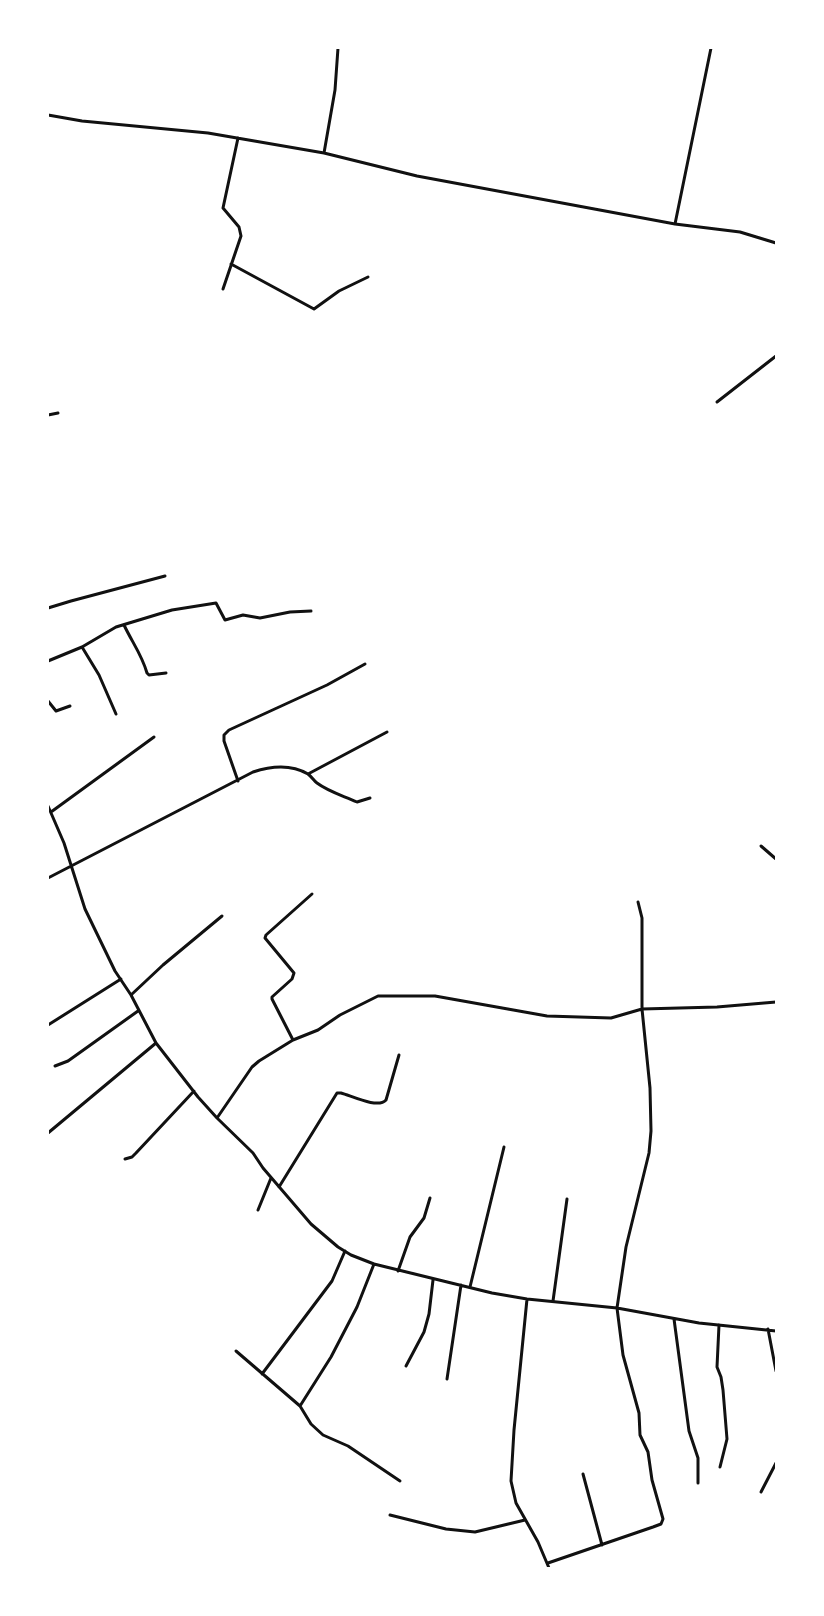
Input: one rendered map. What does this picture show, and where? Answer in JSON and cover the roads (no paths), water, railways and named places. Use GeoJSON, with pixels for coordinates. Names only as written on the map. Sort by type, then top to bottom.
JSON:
{"type":"FeatureCollection","features":[{"type":"Feature","properties":{"kind":"street"},"geometry":{"type":"LineString","coordinates":[[324,153],[335,90],[338,48]]}},
{"type":"Feature","properties":{"kind":"street"},"geometry":{"type":"LineString","coordinates":[[675,224],[711,48]]}},
{"type":"Feature","properties":{"kind":"street"},"geometry":{"type":"LineString","coordinates":[[48,115],[82,121],[208,133],[324,153],[417,176],[675,224],[740,232],[776,243]]}},
{"type":"Feature","properties":{"kind":"street"},"geometry":{"type":"LineString","coordinates":[[223,289],[241,236],[241,231],[223,208],[238,138]]}},
{"type":"Feature","properties":{"kind":"street"},"geometry":{"type":"LineString","coordinates":[[231,264],[314,309],[339,291],[368,277]]}},
{"type":"Feature","properties":{"kind":"street"},"geometry":{"type":"LineString","coordinates":[[717,402],[776,356]]}},
{"type":"Feature","properties":{"kind":"street"},"geometry":{"type":"LineString","coordinates":[[48,416],[58,413]]}},
{"type":"Feature","properties":{"kind":"street"},"geometry":{"type":"LineString","coordinates":[[48,608],[165,576]]}},
{"type":"Feature","properties":{"kind":"street"},"geometry":{"type":"LineString","coordinates":[[48,661],[82,647],[100,636],[124,625],[172,610],[216,603],[225,620],[242,614],[260,618],[310,610]]}},
{"type":"Feature","properties":{"kind":"street"},"geometry":{"type":"LineString","coordinates":[[124,625],[138,648],[148,675],[166,673]]}},
{"type":"Feature","properties":{"kind":"street"},"geometry":{"type":"LineString","coordinates":[[82,647],[99,675],[116,714]]}},
{"type":"Feature","properties":{"kind":"street"},"geometry":{"type":"LineString","coordinates":[[238,780],[224,741],[224,735],[230,730],[327,685],[365,664]]}},
{"type":"Feature","properties":{"kind":"street"},"geometry":{"type":"LineString","coordinates":[[48,701],[56,711],[70,706]]}},
{"type":"Feature","properties":{"kind":"street"},"geometry":{"type":"LineString","coordinates":[[308,774],[387,732]]}},
{"type":"Feature","properties":{"kind":"street"},"geometry":{"type":"LineString","coordinates":[[51,812],[154,737]]}},
{"type":"Feature","properties":{"kind":"street"},"geometry":{"type":"LineString","coordinates":[[48,878],[254,772],[276,766],[291,768],[308,774],[317,784],[357,802],[370,798]]}},
{"type":"Feature","properties":{"kind":"street"},"geometry":{"type":"LineString","coordinates":[[48,806],[72,866],[86,909],[121,979],[156,1043],[217,1118],[253,1153],[271,1178],[311,1224],[345,1252],[374,1264],[398,1271],[433,1280],[527,1299],[553,1300],[617,1308],[674,1319],[776,1331]]}},
{"type":"Feature","properties":{"kind":"street"},"geometry":{"type":"LineString","coordinates":[[761,846],[776,859]]}},
{"type":"Feature","properties":{"kind":"street"},"geometry":{"type":"LineString","coordinates":[[293,1040],[272,999],[272,996],[292,979],[294,973],[265,938],[266,935],[312,894]]}},
{"type":"Feature","properties":{"kind":"street"},"geometry":{"type":"LineString","coordinates":[[548,1563],[661,1524],[662,1519],[652,1480],[648,1452],[640,1435],[639,1413],[623,1355],[617,1308],[626,1247],[649,1153],[651,1131],[650,1088],[642,1009],[642,918],[638,902]]}},
{"type":"Feature","properties":{"kind":"street"},"geometry":{"type":"LineString","coordinates":[[131,995],[163,965],[222,916]]}},
{"type":"Feature","properties":{"kind":"street"},"geometry":{"type":"LineString","coordinates":[[48,1025],[121,979]]}},
{"type":"Feature","properties":{"kind":"street"},"geometry":{"type":"LineString","coordinates":[[217,1118],[252,1067],[259,1061],[293,1040],[318,1030],[340,1015],[378,996],[435,996],[547,1016],[611,1018],[642,1009],[717,1007],[776,1002]]}},
{"type":"Feature","properties":{"kind":"street"},"geometry":{"type":"LineString","coordinates":[[55,1066],[68,1061],[138,1011]]}},
{"type":"Feature","properties":{"kind":"street"},"geometry":{"type":"LineString","coordinates":[[48,1133],[156,1043]]}},
{"type":"Feature","properties":{"kind":"street"},"geometry":{"type":"LineString","coordinates":[[279,1187],[338,1093],[376,1104],[383,1103],[386,1100],[399,1055]]}},
{"type":"Feature","properties":{"kind":"street"},"geometry":{"type":"LineString","coordinates":[[125,1159],[132,1157],[194,1091]]}},
{"type":"Feature","properties":{"kind":"street"},"geometry":{"type":"LineString","coordinates":[[470,1287],[504,1147]]}},
{"type":"Feature","properties":{"kind":"street"},"geometry":{"type":"LineString","coordinates":[[258,1210],[271,1178]]}},
{"type":"Feature","properties":{"kind":"street"},"geometry":{"type":"LineString","coordinates":[[398,1271],[410,1237],[424,1218],[430,1198]]}},
{"type":"Feature","properties":{"kind":"street"},"geometry":{"type":"LineString","coordinates":[[553,1300],[567,1199]]}},
{"type":"Feature","properties":{"kind":"street"},"geometry":{"type":"LineString","coordinates":[[262,1374],[332,1281],[345,1252]]}},
{"type":"Feature","properties":{"kind":"street"},"geometry":{"type":"LineString","coordinates":[[300,1406],[331,1357],[357,1307],[374,1264]]}},
{"type":"Feature","properties":{"kind":"street"},"geometry":{"type":"LineString","coordinates":[[406,1366],[424,1332],[429,1314],[433,1280]]}},
{"type":"Feature","properties":{"kind":"street"},"geometry":{"type":"LineString","coordinates":[[447,1379],[461,1285]]}},
{"type":"Feature","properties":{"kind":"street"},"geometry":{"type":"LineString","coordinates":[[527,1299],[514,1430],[511,1481],[516,1503],[548,1563],[549,1568]]}},
{"type":"Feature","properties":{"kind":"street"},"geometry":{"type":"LineString","coordinates":[[674,1319],[689,1431],[698,1458],[698,1483]]}},
{"type":"Feature","properties":{"kind":"street"},"geometry":{"type":"LineString","coordinates":[[719,1325],[717,1367],[722,1384],[727,1440],[720,1467]]}},
{"type":"Feature","properties":{"kind":"street"},"geometry":{"type":"LineString","coordinates":[[768,1329],[776,1371]]}},
{"type":"Feature","properties":{"kind":"street"},"geometry":{"type":"LineString","coordinates":[[236,1351],[300,1406],[311,1424],[323,1435],[348,1446],[400,1481]]}},
{"type":"Feature","properties":{"kind":"street"},"geometry":{"type":"LineString","coordinates":[[762,1492],[776,1463]]}},
{"type":"Feature","properties":{"kind":"street"},"geometry":{"type":"LineString","coordinates":[[583,1474],[602,1545]]}},
{"type":"Feature","properties":{"kind":"street"},"geometry":{"type":"LineString","coordinates":[[390,1515],[446,1529],[475,1532],[524,1520]]}}]}
